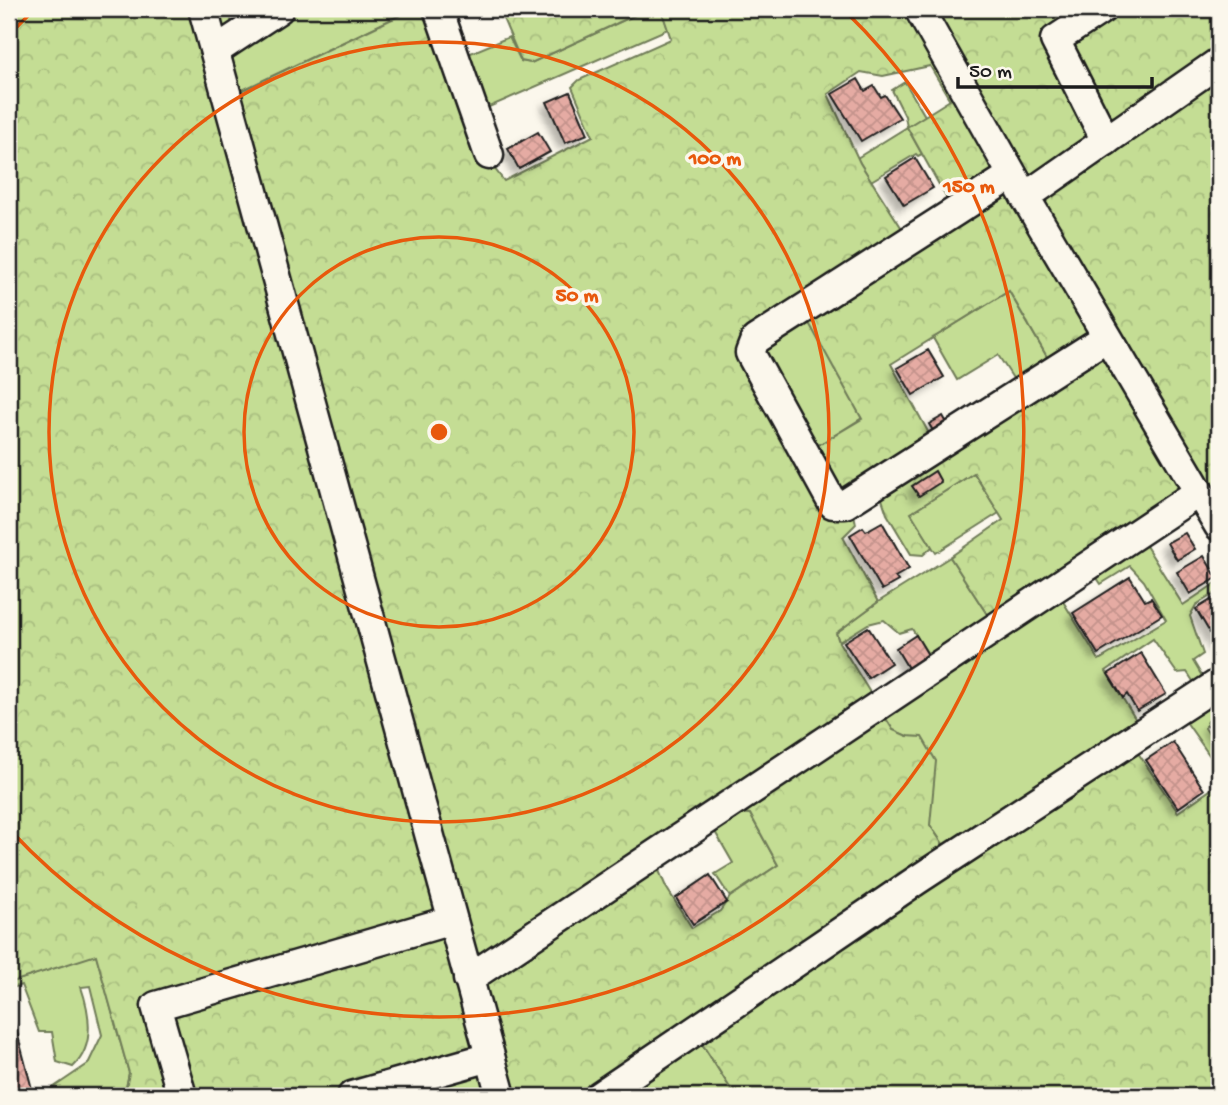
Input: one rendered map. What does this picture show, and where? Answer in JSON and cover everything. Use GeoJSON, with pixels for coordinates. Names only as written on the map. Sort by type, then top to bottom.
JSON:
{"type":"FeatureCollection","features":[{"type":"Feature","properties":{"kind":"street"},"geometry":{"type":"LineString","coordinates":[[203,9],[500,1096]]}},
{"type":"Feature","properties":{"kind":"street"},"geometry":{"type":"LineString","coordinates":[[215,51],[279,9]]}},
{"type":"Feature","properties":{"kind":"street"},"geometry":{"type":"LineString","coordinates":[[438,9],[489,155]]}},
{"type":"Feature","properties":{"kind":"street"},"geometry":{"type":"LineString","coordinates":[[919,9],[1019,186],[1219,526]]}},
{"type":"Feature","properties":{"kind":"street"},"geometry":{"type":"LineString","coordinates":[[1102,9],[1055,40],[1106,141]]}},
{"type":"Feature","properties":{"kind":"street"},"geometry":{"type":"LineString","coordinates":[[1107,337],[845,504],[833,504],[750,354],[755,340],[1019,186],[1106,141],[1219,62]]}},
{"type":"Feature","properties":{"kind":"street"},"geometry":{"type":"LineString","coordinates":[[468,978],[1199,492]]}},
{"type":"Feature","properties":{"kind":"street"},"geometry":{"type":"LineString","coordinates":[[599,1096],[929,873],[1219,683]]}},
{"type":"Feature","properties":{"kind":"street"},"geometry":{"type":"LineString","coordinates":[[182,1096],[156,1006],[452,920]]}},
{"type":"Feature","properties":{"kind":"street"},"geometry":{"type":"LineString","coordinates":[[352,1096],[490,1057]]}},
{"type":"Feature","properties":{"kind":"green space"},"geometry":{"type":"Polygon","coordinates":[[[9,9],[230,9],[232,28],[225,99],[413,9],[430,9],[488,160],[504,181],[593,136],[572,87],[579,80],[671,39],[661,9],[1219,9],[1219,541],[1197,506],[992,622],[950,557],[1003,520],[974,473],[911,513],[932,547],[923,555],[911,554],[887,514],[882,499],[1050,362],[1009,291],[891,364],[932,439],[850,495],[856,524],[843,537],[878,602],[836,633],[893,730],[907,736],[922,737],[936,761],[930,825],[952,858],[1134,747],[1178,812],[1219,784],[1219,1096],[731,1096],[734,1094],[697,1036],[609,1096],[510,1096],[500,1064],[381,1096],[103,1096],[126,1088],[129,1073],[96,955],[9,983],[9,9]],[[930,66],[883,76],[861,72],[828,94],[860,163],[912,244],[956,215],[907,127],[950,100],[930,66]],[[804,314],[754,354],[808,451],[862,419],[804,314]],[[741,813],[657,866],[666,887],[692,928],[720,911],[730,897],[778,865],[750,814],[741,813]]]}},
{"type":"Feature","properties":{"kind":"green space"},"geometry":{"type":"Polygon","coordinates":[[[289,9],[413,9],[234,94],[227,49],[289,9]]]}},
{"type":"Feature","properties":{"kind":"green space"},"geometry":{"type":"Polygon","coordinates":[[[499,9],[648,9],[531,63],[521,61],[499,9]]]}},
{"type":"Feature","properties":{"kind":"green space"},"geometry":{"type":"Polygon","coordinates":[[[648,9],[661,9],[668,29],[489,107],[480,105],[461,57],[509,37],[521,61],[531,63],[648,9]]]}},
{"type":"Feature","properties":{"kind":"green space"},"geometry":{"type":"Polygon","coordinates":[[[905,82],[925,116],[907,127],[905,116],[892,90],[905,82]]]}},
{"type":"Feature","properties":{"kind":"green space"},"geometry":{"type":"Polygon","coordinates":[[[907,127],[922,154],[916,154],[871,181],[857,158],[907,127]]]}},
{"type":"Feature","properties":{"kind":"green space"},"geometry":{"type":"Polygon","coordinates":[[[1009,291],[1050,362],[1016,383],[998,355],[957,380],[933,338],[1009,291]]]}},
{"type":"Feature","properties":{"kind":"green space"},"geometry":{"type":"Polygon","coordinates":[[[804,313],[862,418],[808,452],[759,342],[804,313]]]}},
{"type":"Feature","properties":{"kind":"green space"},"geometry":{"type":"Polygon","coordinates":[[[974,473],[999,513],[936,553],[910,513],[974,473]]]}},
{"type":"Feature","properties":{"kind":"green space"},"geometry":{"type":"Polygon","coordinates":[[[1143,541],[1183,605],[1219,581],[1219,591],[1196,605],[1190,616],[1203,654],[1193,661],[1205,681],[1197,687],[1187,672],[1177,673],[1153,639],[1106,671],[1139,725],[948,851],[930,825],[907,736],[893,730],[881,711],[1059,595],[1099,660],[1166,620],[1144,581],[1130,566],[1101,584],[1093,572],[1143,541]]]}},
{"type":"Feature","properties":{"kind":"green space"},"geometry":{"type":"Polygon","coordinates":[[[950,557],[992,622],[933,662],[912,629],[899,633],[884,620],[868,624],[839,642],[836,633],[878,602],[950,557]]]}},
{"type":"Feature","properties":{"kind":"green space"},"geometry":{"type":"Polygon","coordinates":[[[1219,692],[1219,716],[1208,721],[1205,728],[1219,749],[1219,769],[1182,716],[1219,692]]]}},
{"type":"Feature","properties":{"kind":"green space"},"geometry":{"type":"Polygon","coordinates":[[[741,813],[750,814],[778,865],[730,897],[715,874],[733,863],[714,830],[741,813]]]}},
{"type":"Feature","properties":{"kind":"green space"},"geometry":{"type":"Polygon","coordinates":[[[96,954],[129,1073],[126,1088],[103,1096],[49,1096],[51,1089],[88,1064],[102,1035],[90,986],[81,987],[87,1008],[88,1039],[80,1059],[73,1067],[57,1062],[52,1032],[39,1032],[21,985],[9,989],[9,983],[96,954]]]}},
{"type":"Feature","properties":{"kind":"green space"},"geometry":{"type":"Polygon","coordinates":[[[697,1036],[734,1094],[609,1096],[697,1036]]]}},
{"type":"Feature","properties":{"kind":"green space"},"geometry":{"type":"Polygon","coordinates":[[[477,1068],[486,1074],[492,1096],[381,1096],[477,1068]]]}},
{"type":"Feature","properties":{"kind":"building"},"geometry":{"type":"Polygon","coordinates":[[[858,79],[865,91],[874,86],[881,97],[885,95],[900,118],[861,141],[832,94],[858,79]]]}},
{"type":"Feature","properties":{"kind":"building"},"geometry":{"type":"Polygon","coordinates":[[[570,92],[588,134],[565,143],[547,102],[570,92]]]}},
{"type":"Feature","properties":{"kind":"building"},"geometry":{"type":"Polygon","coordinates":[[[538,132],[550,152],[519,169],[508,149],[538,132]]]}},
{"type":"Feature","properties":{"kind":"building"},"geometry":{"type":"Polygon","coordinates":[[[915,158],[933,188],[904,205],[886,176],[915,158]]]}},
{"type":"Feature","properties":{"kind":"building"},"geometry":{"type":"Polygon","coordinates":[[[928,350],[944,377],[913,395],[897,368],[928,350]]]}},
{"type":"Feature","properties":{"kind":"building"},"geometry":{"type":"Polygon","coordinates":[[[943,416],[950,428],[936,436],[929,424],[943,416]]]}},
{"type":"Feature","properties":{"kind":"building"},"geometry":{"type":"Polygon","coordinates":[[[935,471],[941,482],[919,496],[912,486],[935,471]]]}},
{"type":"Feature","properties":{"kind":"building"},"geometry":{"type":"Polygon","coordinates":[[[882,522],[909,569],[895,577],[898,581],[882,590],[850,535],[863,527],[866,531],[882,522]]]}},
{"type":"Feature","properties":{"kind":"building"},"geometry":{"type":"Polygon","coordinates":[[[1185,533],[1195,549],[1177,560],[1167,543],[1185,533]]]}},
{"type":"Feature","properties":{"kind":"building"},"geometry":{"type":"Polygon","coordinates":[[[1204,556],[1217,578],[1190,594],[1177,572],[1204,556]]]}},
{"type":"Feature","properties":{"kind":"building"},"geometry":{"type":"Polygon","coordinates":[[[1130,577],[1145,601],[1151,598],[1162,615],[1098,654],[1073,613],[1130,577]]]}},
{"type":"Feature","properties":{"kind":"building"},"geometry":{"type":"Polygon","coordinates":[[[1219,595],[1219,648],[1196,609],[1219,595]]]}},
{"type":"Feature","properties":{"kind":"building"},"geometry":{"type":"Polygon","coordinates":[[[868,627],[891,663],[868,678],[844,642],[868,627]]]}},
{"type":"Feature","properties":{"kind":"building"},"geometry":{"type":"Polygon","coordinates":[[[916,635],[931,660],[911,673],[896,648],[916,635]]]}},
{"type":"Feature","properties":{"kind":"building"},"geometry":{"type":"Polygon","coordinates":[[[1141,653],[1166,694],[1137,711],[1127,694],[1123,698],[1108,674],[1141,653]]]}},
{"type":"Feature","properties":{"kind":"building"},"geometry":{"type":"Polygon","coordinates":[[[1219,719],[1219,744],[1208,726],[1219,719]]]}},
{"type":"Feature","properties":{"kind":"building"},"geometry":{"type":"Polygon","coordinates":[[[1173,742],[1204,790],[1178,808],[1146,760],[1173,742]]]}},
{"type":"Feature","properties":{"kind":"building"},"geometry":{"type":"Polygon","coordinates":[[[710,875],[727,902],[693,924],[676,898],[710,875]]]}},
{"type":"Feature","properties":{"kind":"building"},"geometry":{"type":"Polygon","coordinates":[[[9,1002],[32,1089],[23,1091],[25,1096],[9,1096],[9,1002]]]}}]}
